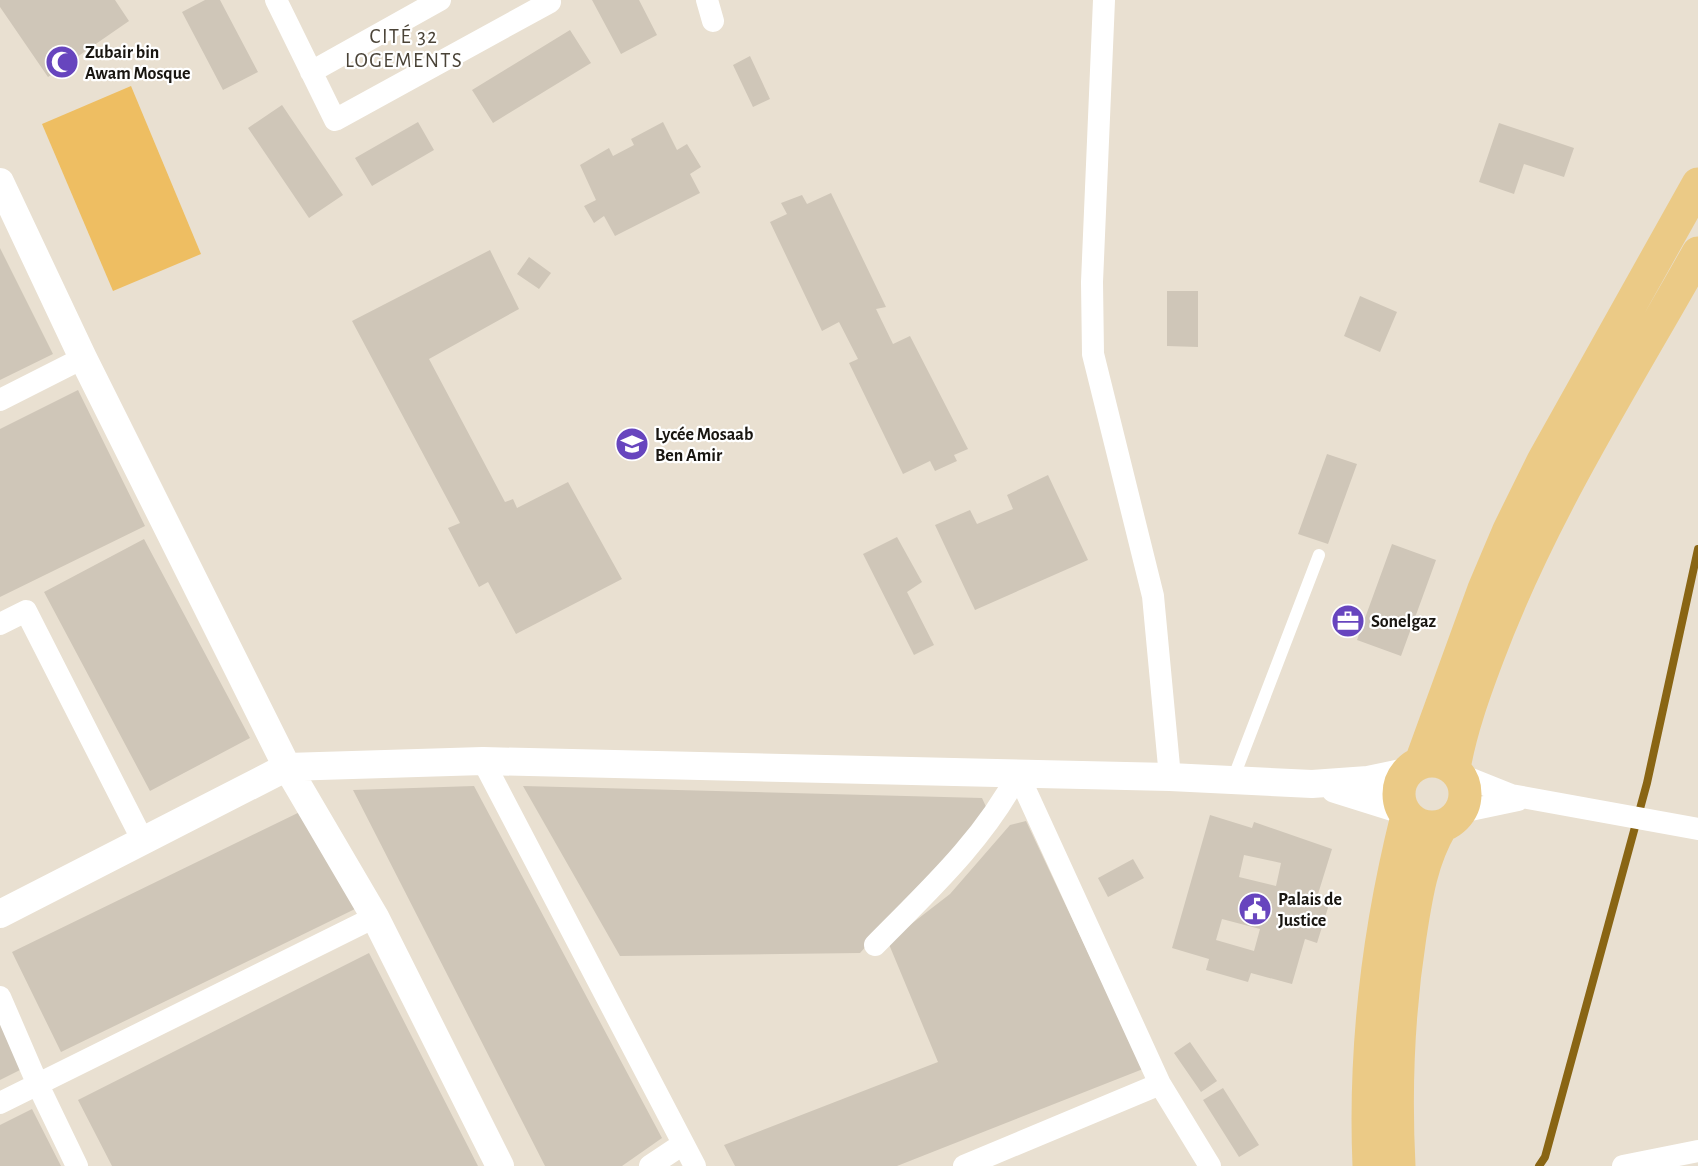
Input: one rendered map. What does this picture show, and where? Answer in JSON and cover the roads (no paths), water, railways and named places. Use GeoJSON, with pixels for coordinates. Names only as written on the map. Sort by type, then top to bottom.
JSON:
{"type":"FeatureCollection","features":[{"type":"Feature","properties":{"kind":"main road"},"geometry":{"type":"LineString","coordinates":[[1451,819],[1429,827],[1416,824],[1405,813],[1399,797],[1400,784],[1414,767],[1484,589],[1509,530],[1543,461],[1698,184]]}},
{"type":"Feature","properties":{"kind":"main road"},"geometry":{"type":"LineString","coordinates":[[1457,772],[1466,717],[1506,607],[1530,551],[1698,253]]}},
{"type":"Feature","properties":{"kind":"main road"},"geometry":{"type":"LineString","coordinates":[[1543,461],[1572,476]]}},
{"type":"Feature","properties":{"kind":"main road"},"geometry":{"type":"LineString","coordinates":[[1369,1166],[1368,1045],[1394,946],[1431,843],[1466,800],[1465,788],[1457,772],[1444,762],[1414,767]]}},
{"type":"Feature","properties":{"kind":"main road"},"geometry":{"type":"LineString","coordinates":[[1399,1166],[1396,1079],[1401,1000],[1394,946],[1405,813]]}},
{"type":"Feature","properties":{"kind":"street"},"geometry":{"type":"LineString","coordinates":[[276,0],[335,120],[550,2]]}},
{"type":"Feature","properties":{"kind":"street"},"geometry":{"type":"LineString","coordinates":[[311,72],[440,0]]}},
{"type":"Feature","properties":{"kind":"street"},"geometry":{"type":"LineString","coordinates":[[1104,0],[1092,282],[1093,354],[1153,596],[1170,777]]}},
{"type":"Feature","properties":{"kind":"street"},"geometry":{"type":"LineString","coordinates":[[0,182],[83,358],[287,767],[375,917],[500,1166]]}},
{"type":"Feature","properties":{"kind":"street"},"geometry":{"type":"LineString","coordinates":[[0,400],[83,358]]}},
{"type":"Feature","properties":{"kind":"street"},"geometry":{"type":"LineString","coordinates":[[0,624],[26,611],[143,841]]}},
{"type":"Feature","properties":{"kind":"street"},"geometry":{"type":"LineString","coordinates":[[483,761],[696,1166]]}},
{"type":"Feature","properties":{"kind":"street"},"geometry":{"type":"LineString","coordinates":[[0,914],[287,767],[483,761],[1170,777],[1312,784],[1368,780],[1414,767]]}},
{"type":"Feature","properties":{"kind":"street"},"geometry":{"type":"LineString","coordinates":[[1457,772],[1494,790],[1528,799],[1698,829]]}},
{"type":"Feature","properties":{"kind":"street"},"geometry":{"type":"LineString","coordinates":[[875,945],[950,869],[993,817],[1018,774]]}},
{"type":"Feature","properties":{"kind":"street"},"geometry":{"type":"LineString","coordinates":[[1018,774],[1160,1084],[1210,1166]]}},
{"type":"Feature","properties":{"kind":"street"},"geometry":{"type":"LineString","coordinates":[[1312,784],[1357,794],[1405,813]]}},
{"type":"Feature","properties":{"kind":"street"},"geometry":{"type":"LineString","coordinates":[[1451,819],[1528,799]]}},
{"type":"Feature","properties":{"kind":"street"},"geometry":{"type":"LineString","coordinates":[[0,1103],[375,917]]}},
{"type":"Feature","properties":{"kind":"street"},"geometry":{"type":"LineString","coordinates":[[0,997],[38,1085],[77,1166]]}},
{"type":"Feature","properties":{"kind":"street"},"geometry":{"type":"LineString","coordinates":[[964,1166],[1160,1084]]}},
{"type":"Feature","properties":{"kind":"street"},"geometry":{"type":"LineString","coordinates":[[650,1166],[683,1144]]}},
{"type":"Feature","properties":{"kind":"street"},"geometry":{"type":"LineString","coordinates":[[1623,1166],[1698,1151]]}},
{"type":"Feature","properties":{"kind":"lane"},"geometry":{"type":"LineString","coordinates":[[1233,779],[1319,555]]}},
{"type":"Feature","properties":{"kind":"waterway"},"geometry":{"type":"LineString","coordinates":[[1539,1166],[1545,1157],[1647,783],[1698,549]]}},
{"type":"Feature","properties":{"kind":"place","name":"Zubair bin Awam Mosque"},"geometry":{"type":"Point","coordinates":[62,62]}},
{"type":"Feature","properties":{"kind":"place","name":"Lycée Mosaab Ben Amir"},"geometry":{"type":"Point","coordinates":[632,444]}},
{"type":"Feature","properties":{"kind":"place","name":"Sonelgaz"},"geometry":{"type":"Point","coordinates":[1348,621]}},
{"type":"Feature","properties":{"kind":"place","name":"Palais de Justice"},"geometry":{"type":"Point","coordinates":[1255,909]}},
{"type":"Feature","properties":{"kind":"district","name":"CITÉ 32 LOGEMENTS"},"geometry":{"type":"Point","coordinates":[404,48]}}]}
